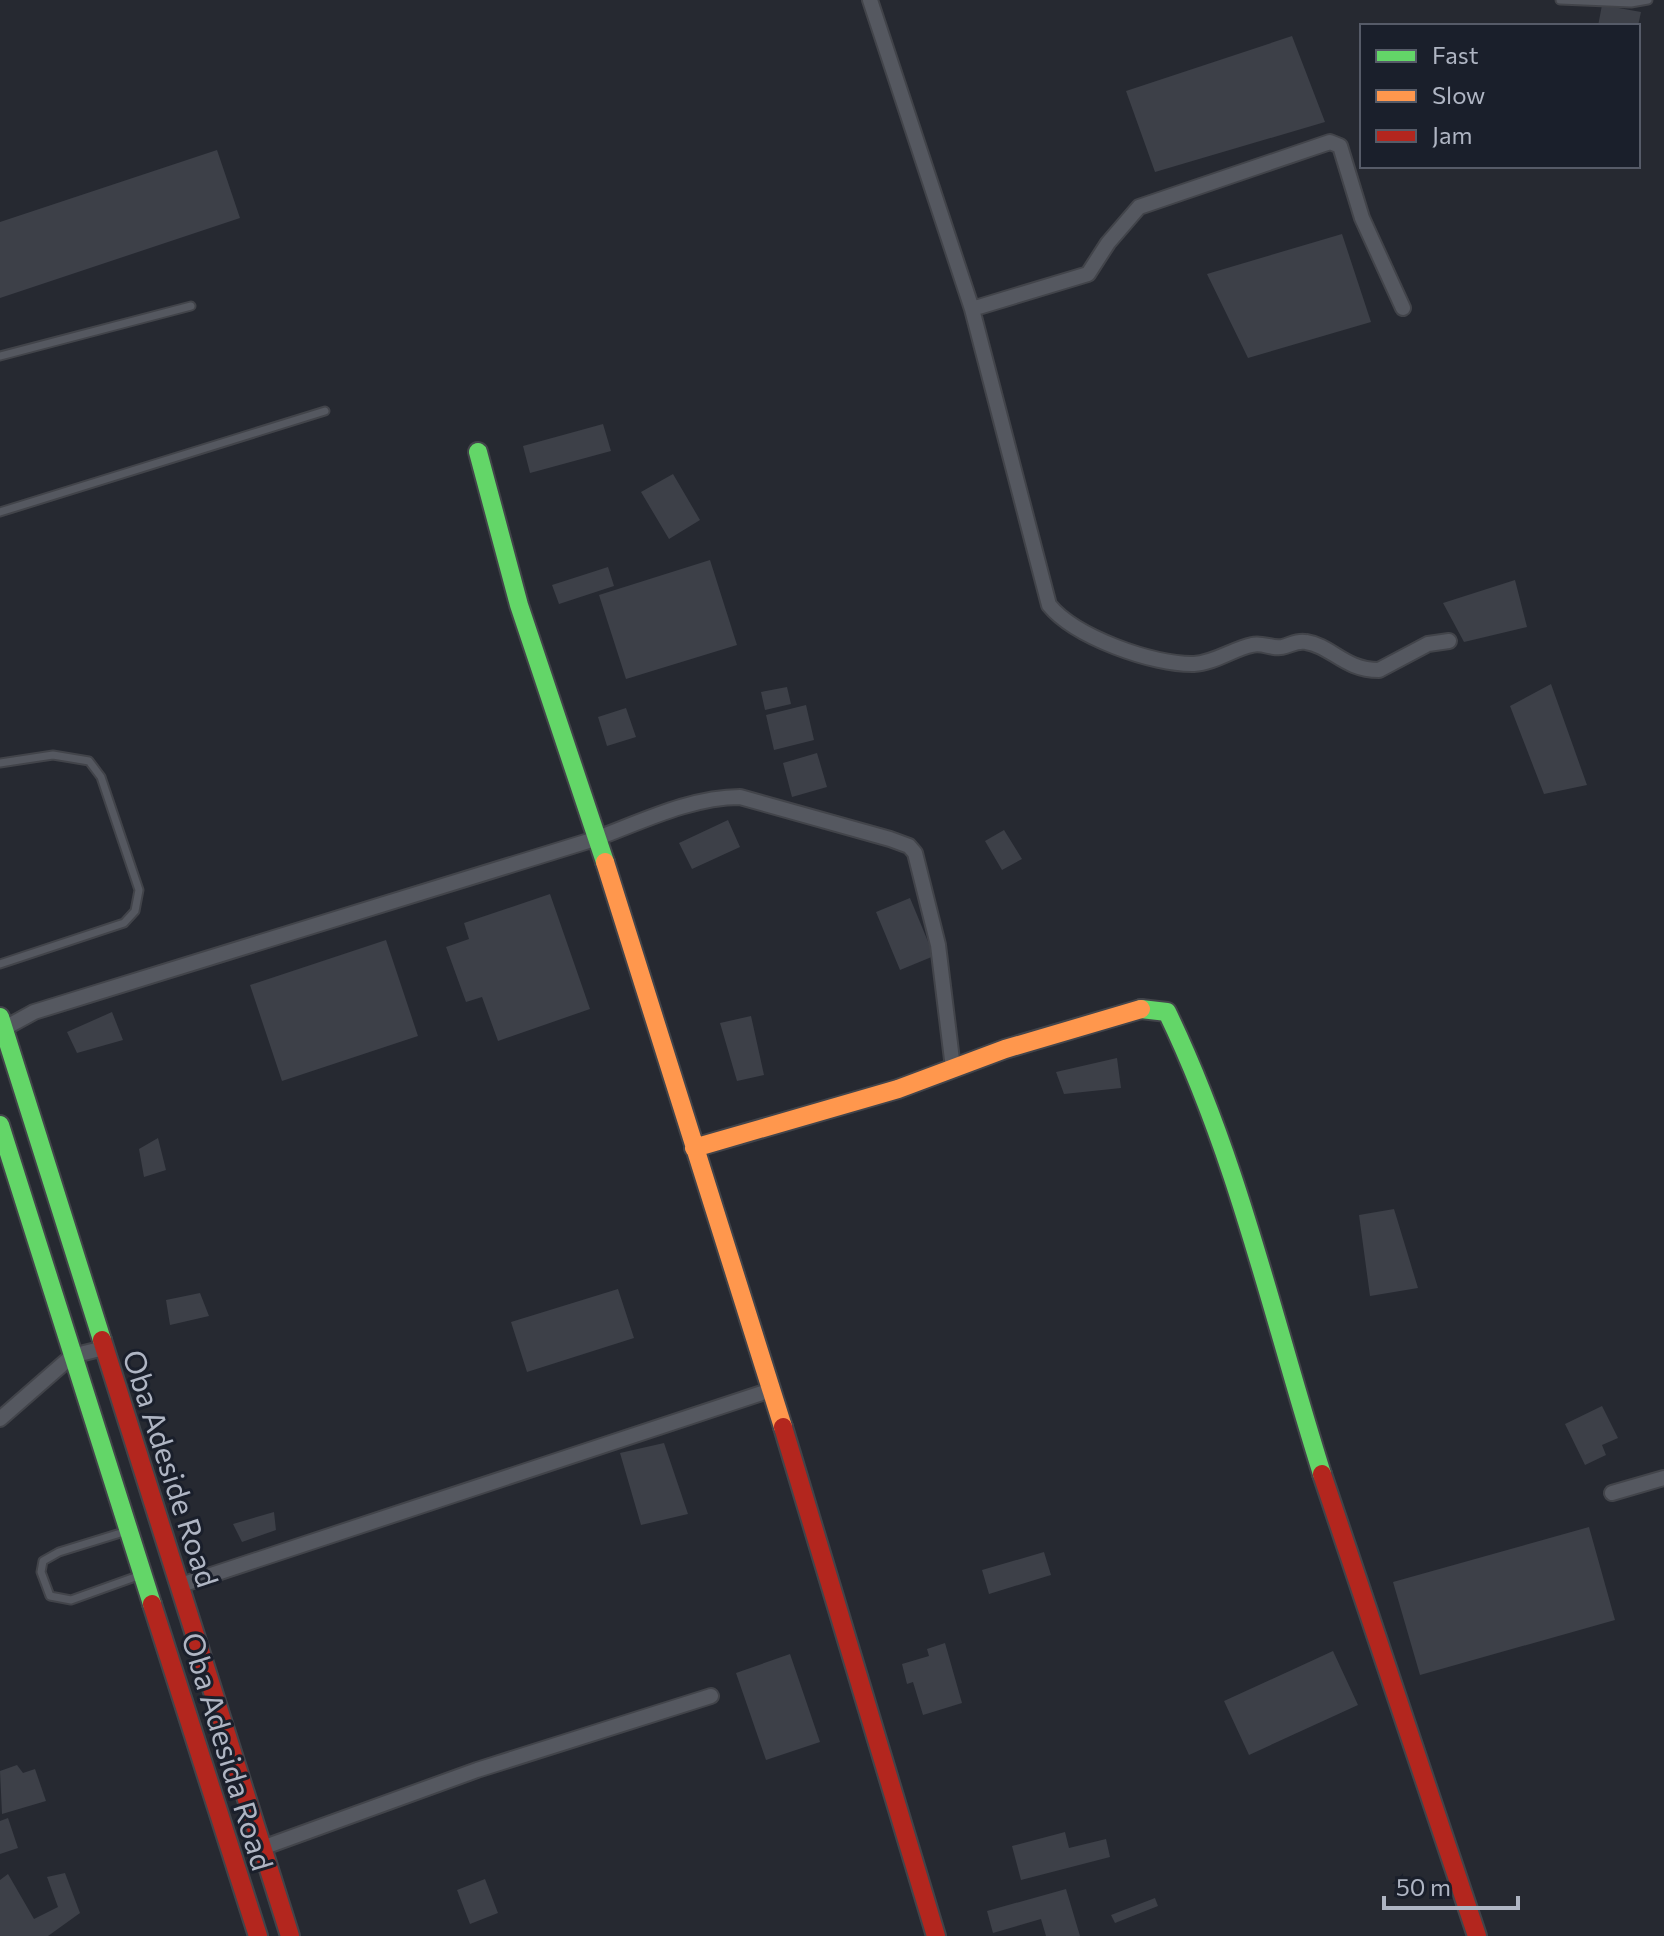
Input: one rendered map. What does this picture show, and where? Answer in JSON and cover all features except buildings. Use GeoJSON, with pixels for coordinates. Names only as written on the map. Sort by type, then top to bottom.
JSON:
{"type":"FeatureCollection","features":[{"type":"Feature","properties":{"kind":"street"},"geometry":{"type":"LineString","coordinates":[[870,0],[972,309],[1049,605],[1058,616],[1078,629],[1140,654],[1195,664],[1253,645],[1277,647],[1303,641],[1316,645],[1343,662],[1379,670],[1428,644],[1449,641]]}},
{"type":"Feature","properties":{"kind":"street"},"geometry":{"type":"LineString","coordinates":[[972,309],[1088,274],[1133,213],[1147,204],[1330,142],[1340,146],[1362,218],[1403,308]]}},
{"type":"Feature","properties":{"kind":"street"},"geometry":{"type":"LineString","coordinates":[[478,452],[519,605],[639,963],[936,1936]]}},
{"type":"Feature","properties":{"kind":"street"},"geometry":{"type":"LineString","coordinates":[[1,1025],[34,1012],[595,839],[685,806],[723,797],[740,797],[909,846],[922,875],[932,915],[953,1068]]}},
{"type":"Feature","properties":{"kind":"street"},"geometry":{"type":"LineString","coordinates":[[694,1148],[898,1089],[953,1068],[1147,1007],[1167,1012],[1199,1078],[1231,1164],[1328,1491],[1477,1936]]}},
{"type":"Feature","properties":{"kind":"street"},"geometry":{"type":"LineString","coordinates":[[0,1008],[34,1012]]}},
{"type":"Feature","properties":{"kind":"street","name":"Oba Adeside Road"},"geometry":{"type":"LineString","coordinates":[[1,1025],[290,1936]]}},
{"type":"Feature","properties":{"kind":"street","name":"Oba Adesida Road"},"geometry":{"type":"LineString","coordinates":[[0,1125],[258,1936]]}},
{"type":"Feature","properties":{"kind":"street"},"geometry":{"type":"LineString","coordinates":[[0,1419],[72,1356],[104,1348]]}},
{"type":"Feature","properties":{"kind":"street"},"geometry":{"type":"LineString","coordinates":[[181,1585],[771,1390]]}},
{"type":"Feature","properties":{"kind":"street"},"geometry":{"type":"LineString","coordinates":[[1612,1493],[1664,1478]]}},
{"type":"Feature","properties":{"kind":"street"},"geometry":{"type":"LineString","coordinates":[[262,1848],[477,1770],[711,1696]]}},
{"type":"Feature","properties":{"kind":"lane"},"geometry":{"type":"LineString","coordinates":[[1560,0],[1631,3],[1648,0]]}},
{"type":"Feature","properties":{"kind":"lane"},"geometry":{"type":"LineString","coordinates":[[0,356],[191,306]]}},
{"type":"Feature","properties":{"kind":"lane"},"geometry":{"type":"LineString","coordinates":[[0,512],[325,411]]}},
{"type":"Feature","properties":{"kind":"lane"},"geometry":{"type":"LineString","coordinates":[[0,763],[53,755],[89,761],[101,777],[139,890],[135,911],[124,923],[0,964]]}},
{"type":"Feature","properties":{"kind":"lane"},"geometry":{"type":"LineString","coordinates":[[129,1531],[59,1552],[43,1561],[41,1572],[50,1596],[71,1600],[144,1574]]}},
{"type":"Feature","properties":{"kind":"traffic: fast"},"geometry":{"type":"LineString","coordinates":[[478,452],[519,605],[605,862]]}},
{"type":"Feature","properties":{"kind":"traffic: fast"},"geometry":{"type":"LineString","coordinates":[[1141,1009],[1167,1012],[1214,1124],[1253,1240],[1322,1474]]}},
{"type":"Feature","properties":{"kind":"traffic: fast"},"geometry":{"type":"LineString","coordinates":[[0,1017],[102,1340]]}},
{"type":"Feature","properties":{"kind":"traffic: fast"},"geometry":{"type":"LineString","coordinates":[[0,1125],[152,1604]]}},
{"type":"Feature","properties":{"kind":"traffic: slow"},"geometry":{"type":"LineString","coordinates":[[605,862],[783,1427]]}},
{"type":"Feature","properties":{"kind":"traffic: slow"},"geometry":{"type":"LineString","coordinates":[[694,1148],[898,1089],[1005,1049],[1141,1009]]}},
{"type":"Feature","properties":{"kind":"traffic: jam"},"geometry":{"type":"LineString","coordinates":[[102,1340],[290,1936]]}},
{"type":"Feature","properties":{"kind":"traffic: jam"},"geometry":{"type":"LineString","coordinates":[[783,1427],[936,1936]]}},
{"type":"Feature","properties":{"kind":"traffic: jam"},"geometry":{"type":"LineString","coordinates":[[1322,1474],[1477,1936]]}},
{"type":"Feature","properties":{"kind":"traffic: jam"},"geometry":{"type":"LineString","coordinates":[[152,1604],[258,1936]]}}]}
